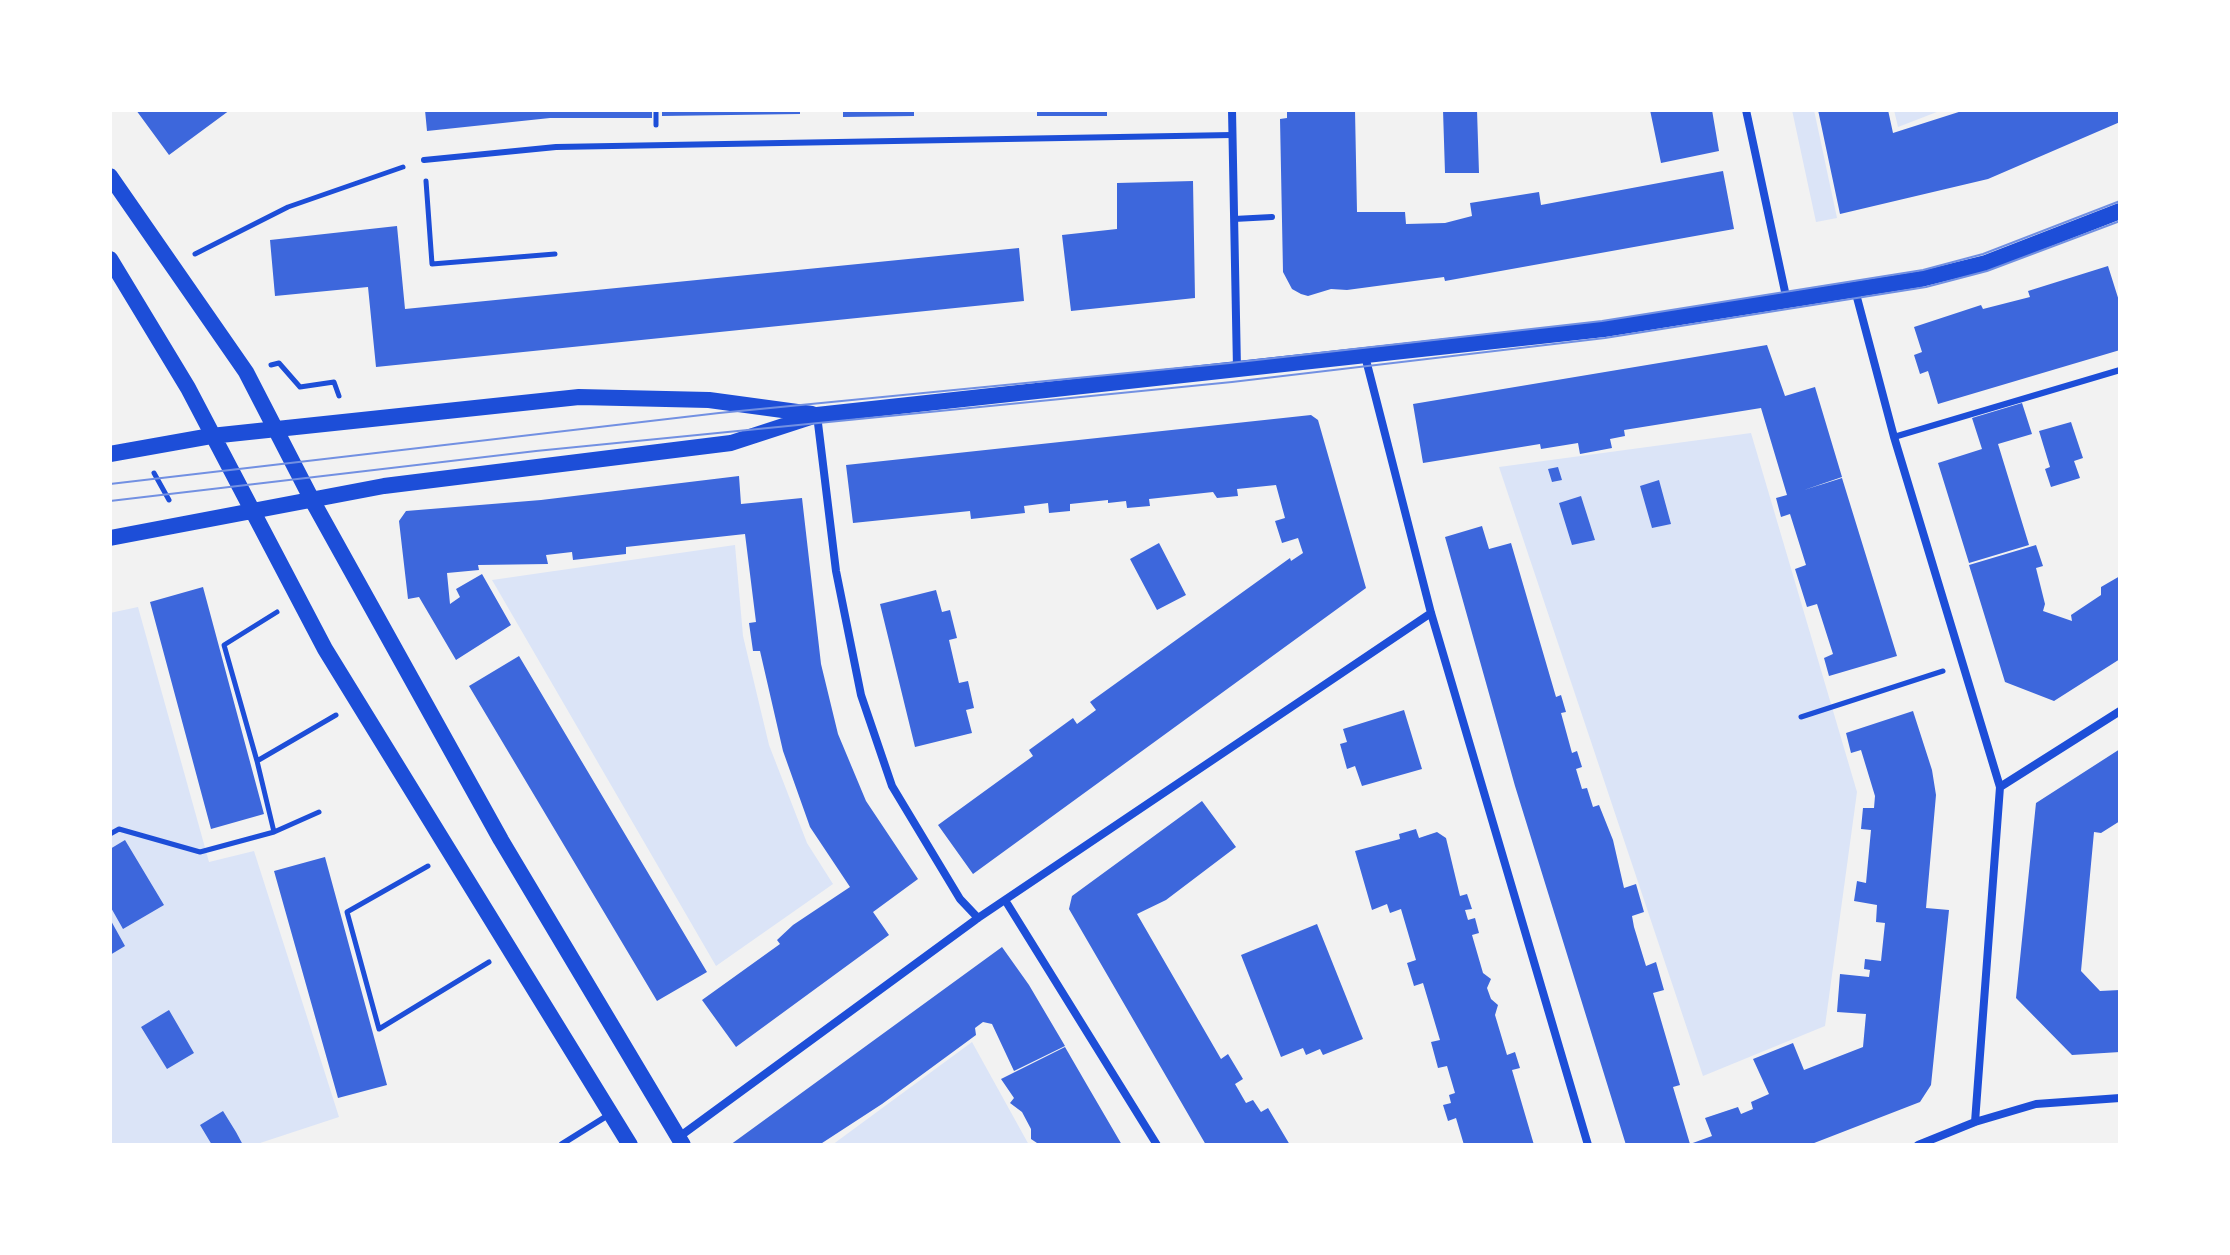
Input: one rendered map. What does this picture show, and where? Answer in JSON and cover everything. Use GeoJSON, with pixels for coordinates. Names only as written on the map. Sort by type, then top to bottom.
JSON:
{"type":"FeatureCollection","features":[{"type":"Feature","properties":{"kind":"main road"},"geometry":{"type":"LineString","coordinates":[[110,176],[238,360],[501,840],[680,1142]]}},
{"type":"Feature","properties":{"kind":"main road"},"geometry":{"type":"LineString","coordinates":[[110,538],[384,486],[731,443],[817,415],[1604,329],[1855,290],[1921,279],[1986,263],[2120,211]]}},
{"type":"Feature","properties":{"kind":"main road"},"geometry":{"type":"LineString","coordinates":[[110,259],[188,388],[298,599],[357,703],[453,852],[630,1145]]}},
{"type":"Feature","properties":{"kind":"main road"},"geometry":{"type":"LineString","coordinates":[[110,454],[276,428],[579,397],[709,400],[817,415]]}},
{"type":"Feature","properties":{"kind":"street"},"geometry":{"type":"LineString","coordinates":[[1232,110],[1237,371]]}},
{"type":"Feature","properties":{"kind":"street"},"geometry":{"type":"LineString","coordinates":[[1746,110],[1787,301]]}},
{"type":"Feature","properties":{"kind":"street"},"geometry":{"type":"LineString","coordinates":[[1855,290],[1894,437],[2000,787],[1975,1122]]}},
{"type":"Feature","properties":{"kind":"street"},"geometry":{"type":"LineString","coordinates":[[1365,356],[1431,613],[1588,1145]]}},
{"type":"Feature","properties":{"kind":"street"},"geometry":{"type":"LineString","coordinates":[[817,415],[836,571],[861,695],[892,786],[960,899],[978,918]]}},
{"type":"Feature","properties":{"kind":"street"},"geometry":{"type":"LineString","coordinates":[[680,1142],[978,918],[1431,613]]}},
{"type":"Feature","properties":{"kind":"street"},"geometry":{"type":"LineString","coordinates":[[2000,787],[2120,711]]}},
{"type":"Feature","properties":{"kind":"street"},"geometry":{"type":"LineString","coordinates":[[1005,900],[1157,1145]]}},
{"type":"Feature","properties":{"kind":"street"},"geometry":{"type":"LineString","coordinates":[[1918,1145],[1975,1122],[2036,1104],[2120,1098]]}},
{"type":"Feature","properties":{"kind":"lane"},"geometry":{"type":"LineString","coordinates":[[424,160],[556,147],[1232,135]]}},
{"type":"Feature","properties":{"kind":"lane"},"geometry":{"type":"LineString","coordinates":[[1234,219],[1272,217]]}},
{"type":"Feature","properties":{"kind":"lane"},"geometry":{"type":"LineString","coordinates":[[1894,437],[2120,370]]}},
{"type":"Feature","properties":{"kind":"lane"},"geometry":{"type":"LineString","coordinates":[[562,1144],[611,1114]]}},
{"type":"Feature","properties":{"kind":"path"},"geometry":{"type":"LineString","coordinates":[[225,240],[288,207],[424,160],[432,264],[555,254]]}},
{"type":"Feature","properties":{"kind":"path"},"geometry":{"type":"LineString","coordinates":[[140,448],[182,526]]}},
{"type":"Feature","properties":{"kind":"path"},"geometry":{"type":"LineString","coordinates":[[274,832],[224,645],[298,599]]}},
{"type":"Feature","properties":{"kind":"path"},"geometry":{"type":"LineString","coordinates":[[1801,717],[1963,665]]}},
{"type":"Feature","properties":{"kind":"path"},"geometry":{"type":"LineString","coordinates":[[257,761],[357,703]]}},
{"type":"Feature","properties":{"kind":"path"},"geometry":{"type":"LineString","coordinates":[[110,834],[119,829],[200,852],[274,832],[319,812]]}},
{"type":"Feature","properties":{"kind":"path"},"geometry":{"type":"LineString","coordinates":[[453,852],[347,912],[379,1029],[512,948]]}},
{"type":"Feature","properties":{"kind":"shaded area"},"geometry":{"type":"Polygon","coordinates":[[[1792,110],[1814,110],[1837,218],[1816,222],[1792,110]]]}},
{"type":"Feature","properties":{"kind":"shaded area"},"geometry":{"type":"Polygon","coordinates":[[[1894,110],[1942,110],[1898,127],[1894,110]]]}},
{"type":"Feature","properties":{"kind":"shaded area"},"geometry":{"type":"Polygon","coordinates":[[[1751,433],[1857,792],[1825,1026],[1703,1076],[1499,467],[1751,433]]]}},
{"type":"Feature","properties":{"kind":"shaded area"},"geometry":{"type":"Polygon","coordinates":[[[735,545],[743,636],[769,745],[807,843],[833,884],[716,966],[492,580],[735,545]]]}},
{"type":"Feature","properties":{"kind":"shaded area"},"geometry":{"type":"Polygon","coordinates":[[[138,607],[209,862],[254,851],[339,1117],[254,1145],[110,1145],[110,613],[138,607]]]}},
{"type":"Feature","properties":{"kind":"shaded area"},"geometry":{"type":"Polygon","coordinates":[[[972,1042],[1029,1145],[832,1145],[972,1042]]]}},
{"type":"Feature","properties":{"kind":"building"},"geometry":{"type":"Polygon","coordinates":[[[136,110],[230,110],[169,155],[136,110]]]}},
{"type":"Feature","properties":{"kind":"building"},"geometry":{"type":"Polygon","coordinates":[[[425,110],[652,110],[652,118],[550,118],[427,131],[425,110]]]}},
{"type":"Feature","properties":{"kind":"building"},"geometry":{"type":"Polygon","coordinates":[[[662,110],[800,110],[800,114],[662,116],[662,110]]]}},
{"type":"Feature","properties":{"kind":"building"},"geometry":{"type":"Polygon","coordinates":[[[843,110],[914,110],[914,116],[843,117],[843,110]]]}},
{"type":"Feature","properties":{"kind":"building"},"geometry":{"type":"Polygon","coordinates":[[[1037,110],[1107,110],[1107,116],[1037,116],[1037,110]]]}},
{"type":"Feature","properties":{"kind":"building"},"geometry":{"type":"Polygon","coordinates":[[[1287,110],[1355,110],[1357,212],[1405,212],[1406,224],[1445,223],[1472,216],[1470,203],[1539,192],[1541,205],[1723,171],[1734,229],[1445,281],[1444,277],[1347,290],[1331,289],[1308,296],[1292,289],[1283,272],[1280,119],[1287,118],[1287,110]]]}},
{"type":"Feature","properties":{"kind":"building"},"geometry":{"type":"Polygon","coordinates":[[[1443,110],[1477,110],[1479,173],[1445,173],[1443,110]]]}},
{"type":"Feature","properties":{"kind":"building"},"geometry":{"type":"Polygon","coordinates":[[[1650,110],[1712,110],[1719,151],[1661,163],[1650,110]]]}},
{"type":"Feature","properties":{"kind":"building"},"geometry":{"type":"Polygon","coordinates":[[[1818,110],[1888,110],[1893,133],[1965,110],[2120,110],[2120,122],[1988,179],[1840,214],[1818,110]]]}},
{"type":"Feature","properties":{"kind":"building"},"geometry":{"type":"Polygon","coordinates":[[[1193,181],[1195,298],[1071,311],[1062,235],[1117,229],[1117,183],[1193,181]]]}},
{"type":"Feature","properties":{"kind":"building"},"geometry":{"type":"Polygon","coordinates":[[[397,226],[405,309],[1019,248],[1024,301],[376,367],[368,287],[275,296],[270,240],[397,226]]]}},
{"type":"Feature","properties":{"kind":"building"},"geometry":{"type":"Polygon","coordinates":[[[2108,266],[2120,304],[2120,350],[1938,404],[1928,371],[1920,374],[1914,355],[1922,352],[1914,327],[1981,305],[1983,309],[2030,297],[2028,291],[2108,266]]]}},
{"type":"Feature","properties":{"kind":"building"},"geometry":{"type":"Polygon","coordinates":[[[1767,345],[1785,396],[1815,387],[1842,477],[1804,490],[1842,478],[1897,656],[1829,676],[1824,658],[1833,654],[1817,604],[1807,607],[1795,569],[1806,565],[1790,514],[1781,517],[1776,498],[1787,495],[1761,408],[1624,430],[1625,436],[1610,439],[1612,448],[1580,454],[1578,443],[1541,449],[1540,444],[1423,463],[1413,404],[1767,345]]]}},
{"type":"Feature","properties":{"kind":"building"},"geometry":{"type":"Polygon","coordinates":[[[2022,403],[2032,434],[1998,444],[2029,545],[1969,563],[1938,463],[1982,449],[1972,418],[2022,403]]]}},
{"type":"Feature","properties":{"kind":"building"},"geometry":{"type":"Polygon","coordinates":[[[1311,415],[1318,420],[1366,588],[973,874],[938,825],[1033,756],[1029,750],[1073,718],[1077,724],[1096,710],[1090,702],[1290,558],[1291,561],[1303,553],[1298,538],[1282,543],[1275,521],[1285,518],[1276,485],[1237,489],[1238,496],[1217,498],[1213,492],[1149,499],[1150,506],[1127,508],[1126,501],[1108,503],[1108,500],[1070,504],[1070,511],[1049,513],[1048,503],[1024,506],[1025,513],[971,519],[970,511],[853,523],[846,465],[1311,415]]]}},
{"type":"Feature","properties":{"kind":"building"},"geometry":{"type":"Polygon","coordinates":[[[2071,422],[2083,458],[2074,461],[2080,478],[2051,487],[2045,469],[2050,467],[2039,431],[2071,422]]]}},
{"type":"Feature","properties":{"kind":"building"},"geometry":{"type":"Polygon","coordinates":[[[1558,467],[1562,480],[1552,482],[1548,469],[1558,467]]]}},
{"type":"Feature","properties":{"kind":"building"},"geometry":{"type":"Polygon","coordinates":[[[739,476],[741,504],[802,498],[821,664],[838,734],[866,801],[918,879],[873,912],[889,935],[736,1047],[702,1000],[780,944],[777,940],[793,925],[850,887],[810,827],[783,751],[760,651],[753,651],[749,623],[756,622],[745,534],[626,547],[626,554],[573,560],[572,552],[546,555],[548,564],[478,565],[479,570],[447,573],[450,604],[460,597],[456,589],[482,574],[511,625],[456,660],[419,597],[408,599],[399,521],[406,511],[541,500],[739,476]]]}},
{"type":"Feature","properties":{"kind":"building"},"geometry":{"type":"Polygon","coordinates":[[[1659,480],[1671,524],[1652,528],[1640,486],[1659,480]]]}},
{"type":"Feature","properties":{"kind":"building"},"geometry":{"type":"Polygon","coordinates":[[[1581,496],[1595,540],[1572,545],[1559,503],[1581,496]]]}},
{"type":"Feature","properties":{"kind":"building"},"geometry":{"type":"Polygon","coordinates":[[[1482,526],[1489,549],[1511,543],[1556,697],[1561,695],[1566,712],[1561,713],[1572,753],[1577,751],[1582,767],[1576,769],[1582,789],[1587,788],[1593,807],[1599,805],[1613,840],[1624,888],[1636,884],[1644,912],[1632,916],[1634,927],[1646,966],[1656,962],[1664,990],[1653,993],[1680,1085],[1673,1087],[1690,1144],[1712,1136],[1705,1118],[1738,1107],[1741,1114],[1753,1109],[1751,1102],[1769,1094],[1753,1059],[1793,1043],[1804,1070],[1863,1047],[1866,1014],[1837,1012],[1840,974],[1869,977],[1870,970],[1864,969],[1865,959],[1881,961],[1885,923],[1876,922],[1877,905],[1854,901],[1857,881],[1866,883],[1871,830],[1861,829],[1863,808],[1874,808],[1875,796],[1861,750],[1851,753],[1846,733],[1913,711],[1932,770],[1936,795],[1926,908],[1949,910],[1931,1085],[1920,1102],[1809,1145],[1626,1145],[1515,786],[1445,537],[1482,526]]]}},
{"type":"Feature","properties":{"kind":"building"},"geometry":{"type":"Polygon","coordinates":[[[1159,543],[1186,595],[1157,610],[1130,559],[1159,543]]]}},
{"type":"Feature","properties":{"kind":"building"},"geometry":{"type":"Polygon","coordinates":[[[2036,545],[2043,566],[2036,568],[2045,604],[2043,611],[2072,621],[2071,615],[2101,595],[2101,587],[2120,576],[2120,659],[2054,701],[2005,682],[1969,565],[2036,545]]]}},
{"type":"Feature","properties":{"kind":"building"},"geometry":{"type":"Polygon","coordinates":[[[203,587],[264,814],[211,829],[150,602],[203,587]]]}},
{"type":"Feature","properties":{"kind":"building"},"geometry":{"type":"Polygon","coordinates":[[[936,590],[942,612],[950,610],[957,638],[949,640],[959,683],[968,681],[974,708],[966,710],[972,733],[915,747],[880,604],[936,590]]]}},
{"type":"Feature","properties":{"kind":"building"},"geometry":{"type":"Polygon","coordinates":[[[519,656],[707,972],[657,1001],[469,686],[519,656]]]}},
{"type":"Feature","properties":{"kind":"building"},"geometry":{"type":"Polygon","coordinates":[[[1404,710],[1422,769],[1362,786],[1355,766],[1347,769],[1340,744],[1347,742],[1343,729],[1404,710]]]}},
{"type":"Feature","properties":{"kind":"building"},"geometry":{"type":"Polygon","coordinates":[[[2120,749],[2120,821],[2101,833],[2094,832],[2081,971],[2100,991],[2120,990],[2120,1052],[2072,1055],[2016,998],[2036,803],[2120,749]]]}},
{"type":"Feature","properties":{"kind":"building"},"geometry":{"type":"Polygon","coordinates":[[[1202,801],[1236,847],[1166,900],[1137,914],[1221,1059],[1228,1054],[1243,1079],[1235,1084],[1246,1103],[1253,1100],[1261,1112],[1268,1108],[1290,1145],[1206,1145],[1069,909],[1072,896],[1202,801]]]}},
{"type":"Feature","properties":{"kind":"building"},"geometry":{"type":"Polygon","coordinates":[[[1416,829],[1419,838],[1437,832],[1446,838],[1460,896],[1467,894],[1472,909],[1465,910],[1468,920],[1475,918],[1479,933],[1472,935],[1483,973],[1491,979],[1487,988],[1491,999],[1498,1005],[1495,1015],[1507,1055],[1515,1052],[1520,1068],[1512,1070],[1534,1145],[1464,1145],[1456,1118],[1448,1121],[1443,1105],[1451,1103],[1449,1095],[1455,1093],[1447,1066],[1438,1068],[1431,1042],[1440,1040],[1423,983],[1414,986],[1407,963],[1416,960],[1401,909],[1390,913],[1387,904],[1372,910],[1355,851],[1400,839],[1399,834],[1416,829]]]}},
{"type":"Feature","properties":{"kind":"building"},"geometry":{"type":"Polygon","coordinates":[[[125,840],[164,905],[123,929],[110,906],[110,849],[125,840]]]}},
{"type":"Feature","properties":{"kind":"building"},"geometry":{"type":"Polygon","coordinates":[[[325,857],[387,1085],[338,1098],[274,871],[325,857]]]}},
{"type":"Feature","properties":{"kind":"building"},"geometry":{"type":"Polygon","coordinates":[[[110,919],[125,946],[110,955],[110,919]]]}},
{"type":"Feature","properties":{"kind":"building"},"geometry":{"type":"Polygon","coordinates":[[[1317,924],[1363,1039],[1323,1055],[1320,1049],[1306,1055],[1303,1048],[1281,1057],[1241,955],[1317,924]]]}},
{"type":"Feature","properties":{"kind":"building"},"geometry":{"type":"Polygon","coordinates":[[[1002,947],[1065,1046],[1014,1071],[992,1024],[983,1022],[975,1028],[976,1035],[882,1104],[819,1145],[730,1145],[1002,947]]]}},
{"type":"Feature","properties":{"kind":"building"},"geometry":{"type":"Polygon","coordinates":[[[169,1010],[194,1053],[167,1069],[141,1027],[169,1010]]]}},
{"type":"Feature","properties":{"kind":"building"},"geometry":{"type":"Polygon","coordinates":[[[1065,1047],[1122,1145],[1040,1145],[1031,1139],[1031,1129],[1022,1112],[1010,1103],[1014,1098],[1001,1079],[1065,1047]]]}},
{"type":"Feature","properties":{"kind":"building"},"geometry":{"type":"Polygon","coordinates":[[[223,1111],[243,1145],[212,1145],[200,1125],[223,1111]]]}},
{"type":"Feature","properties":{"kind":"tram line"},"geometry":{"type":"LineString","coordinates":[[110,484],[719,413],[1230,363],[1602,321],[1923,270],[1983,254],[2120,201]]}},
{"type":"Feature","properties":{"kind":"tram line"},"geometry":{"type":"LineString","coordinates":[[110,501],[536,451],[1232,382],[1605,338],[1926,287],[1987,271],[2120,221]]}}]}
